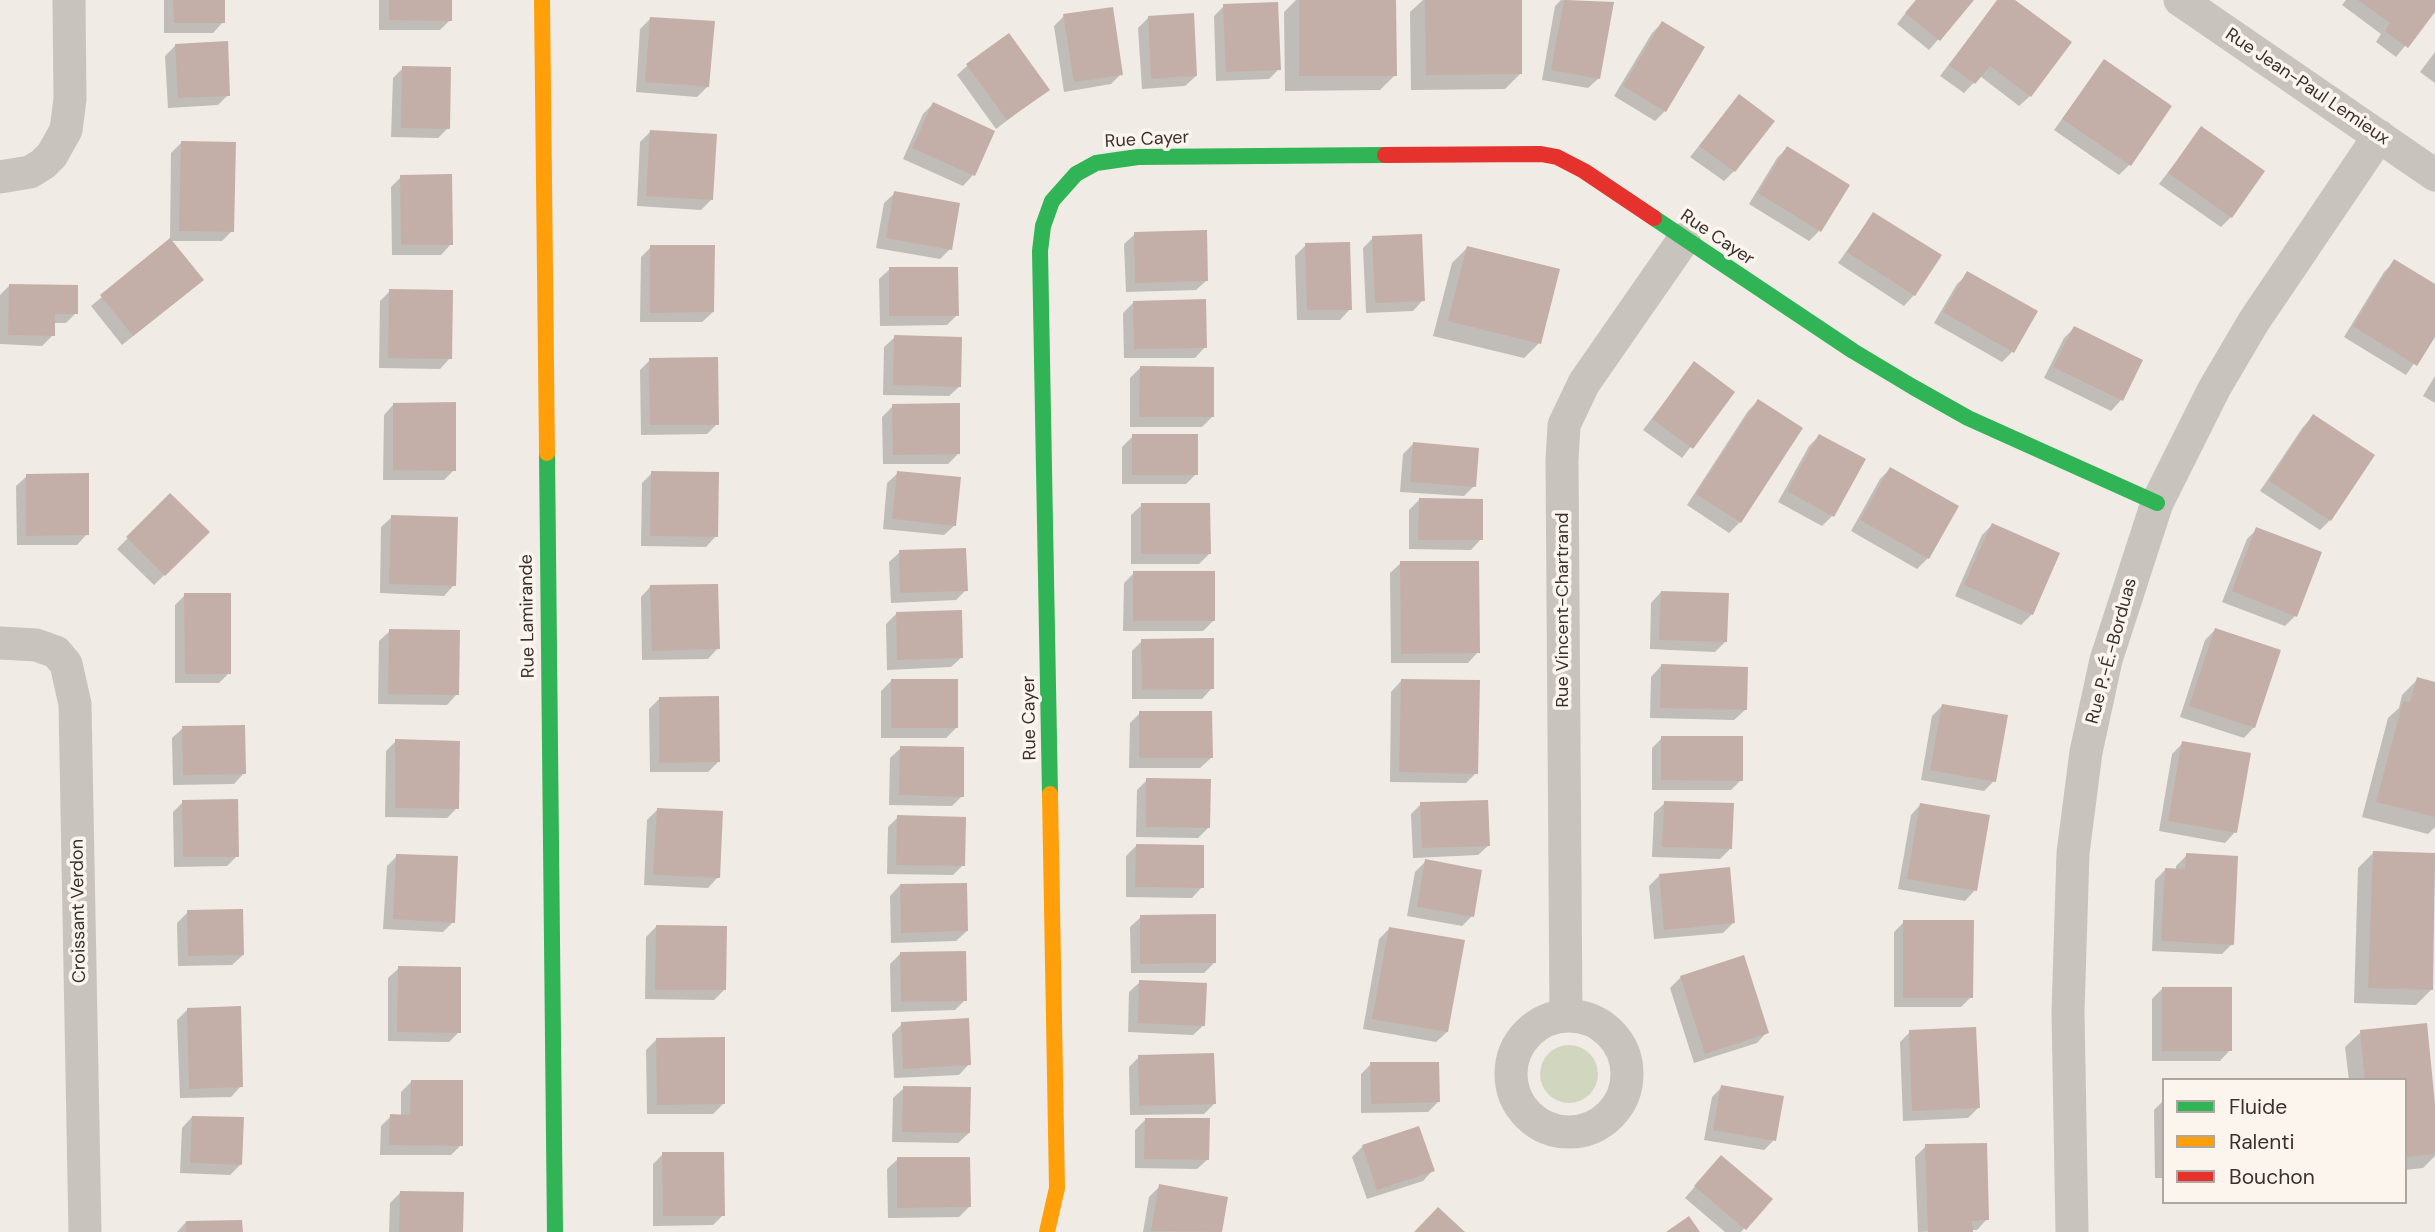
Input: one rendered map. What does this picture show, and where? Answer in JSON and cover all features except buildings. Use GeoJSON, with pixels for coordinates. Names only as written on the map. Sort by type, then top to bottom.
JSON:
{"type":"FeatureCollection","features":[{"type":"Feature","properties":{"kind":"street"},"geometry":{"type":"LineString","coordinates":[[0,177],[30,172],[43,164],[52,155],[66,130],[71,99],[69,0]]}},
{"type":"Feature","properties":{"kind":"street","name":"Rue Lamirande"},"geometry":{"type":"LineString","coordinates":[[542,0],[555,1232]]}},
{"type":"Feature","properties":{"kind":"street","name":"Rue Jean-Paul Lemieux"},"geometry":{"type":"LineString","coordinates":[[2180,0],[2435,175]]}},
{"type":"Feature","properties":{"kind":"street","name":"Rue P.-É.-Borduas"},"geometry":{"type":"LineString","coordinates":[[2072,1232],[2069,924],[2079,800],[2086,752],[2106,660],[2157,503],[2214,389],[2254,321],[2379,136]]}},
{"type":"Feature","properties":{"kind":"street","name":"Rue Cayer"},"geometry":{"type":"LineString","coordinates":[[1046,1232],[1053,1215],[1057,1188],[1040,251],[1043,226],[1057,193],[1086,168],[1119,159],[1541,154],[1565,159],[1853,351],[1968,418],[2157,503]]}},
{"type":"Feature","properties":{"kind":"street","name":"Rue Vincent-Chartrand"},"geometry":{"type":"LineString","coordinates":[[1566,1016],[1562,460],[1564,425],[1584,383],[1684,239]]}},
{"type":"Feature","properties":{"kind":"street","name":"Croissant Verdon"},"geometry":{"type":"LineString","coordinates":[[0,643],[36,645],[56,652],[66,664],[73,689],[76,720],[85,1232]]}},
{"type":"Feature","properties":{"kind":"green space"},"geometry":{"type":"Polygon","coordinates":[[[1563,1045],[1575,1045],[1590,1053],[1598,1068],[1598,1080],[1590,1095],[1575,1103],[1563,1103],[1548,1095],[1540,1080],[1540,1068],[1548,1053],[1563,1045]]]}},
{"type":"Feature","properties":{"kind":"traffic: fast"},"geometry":{"type":"LineString","coordinates":[[1050,794],[1040,251],[1043,226],[1052,201],[1076,174],[1096,163],[1138,157],[1385,155]]}},
{"type":"Feature","properties":{"kind":"traffic: fast"},"geometry":{"type":"LineString","coordinates":[[1654,218],[1853,351],[1913,387],[1968,418],[2157,503]]}},
{"type":"Feature","properties":{"kind":"traffic: fast"},"geometry":{"type":"LineString","coordinates":[[547,453],[555,1232]]}},
{"type":"Feature","properties":{"kind":"traffic: slow"},"geometry":{"type":"LineString","coordinates":[[542,0],[547,453]]}},
{"type":"Feature","properties":{"kind":"traffic: slow"},"geometry":{"type":"LineString","coordinates":[[1047,1232],[1057,1188],[1050,794]]}},
{"type":"Feature","properties":{"kind":"traffic: jam"},"geometry":{"type":"LineString","coordinates":[[1385,155],[1541,154],[1557,157],[1584,171],[1654,218]]}}]}
